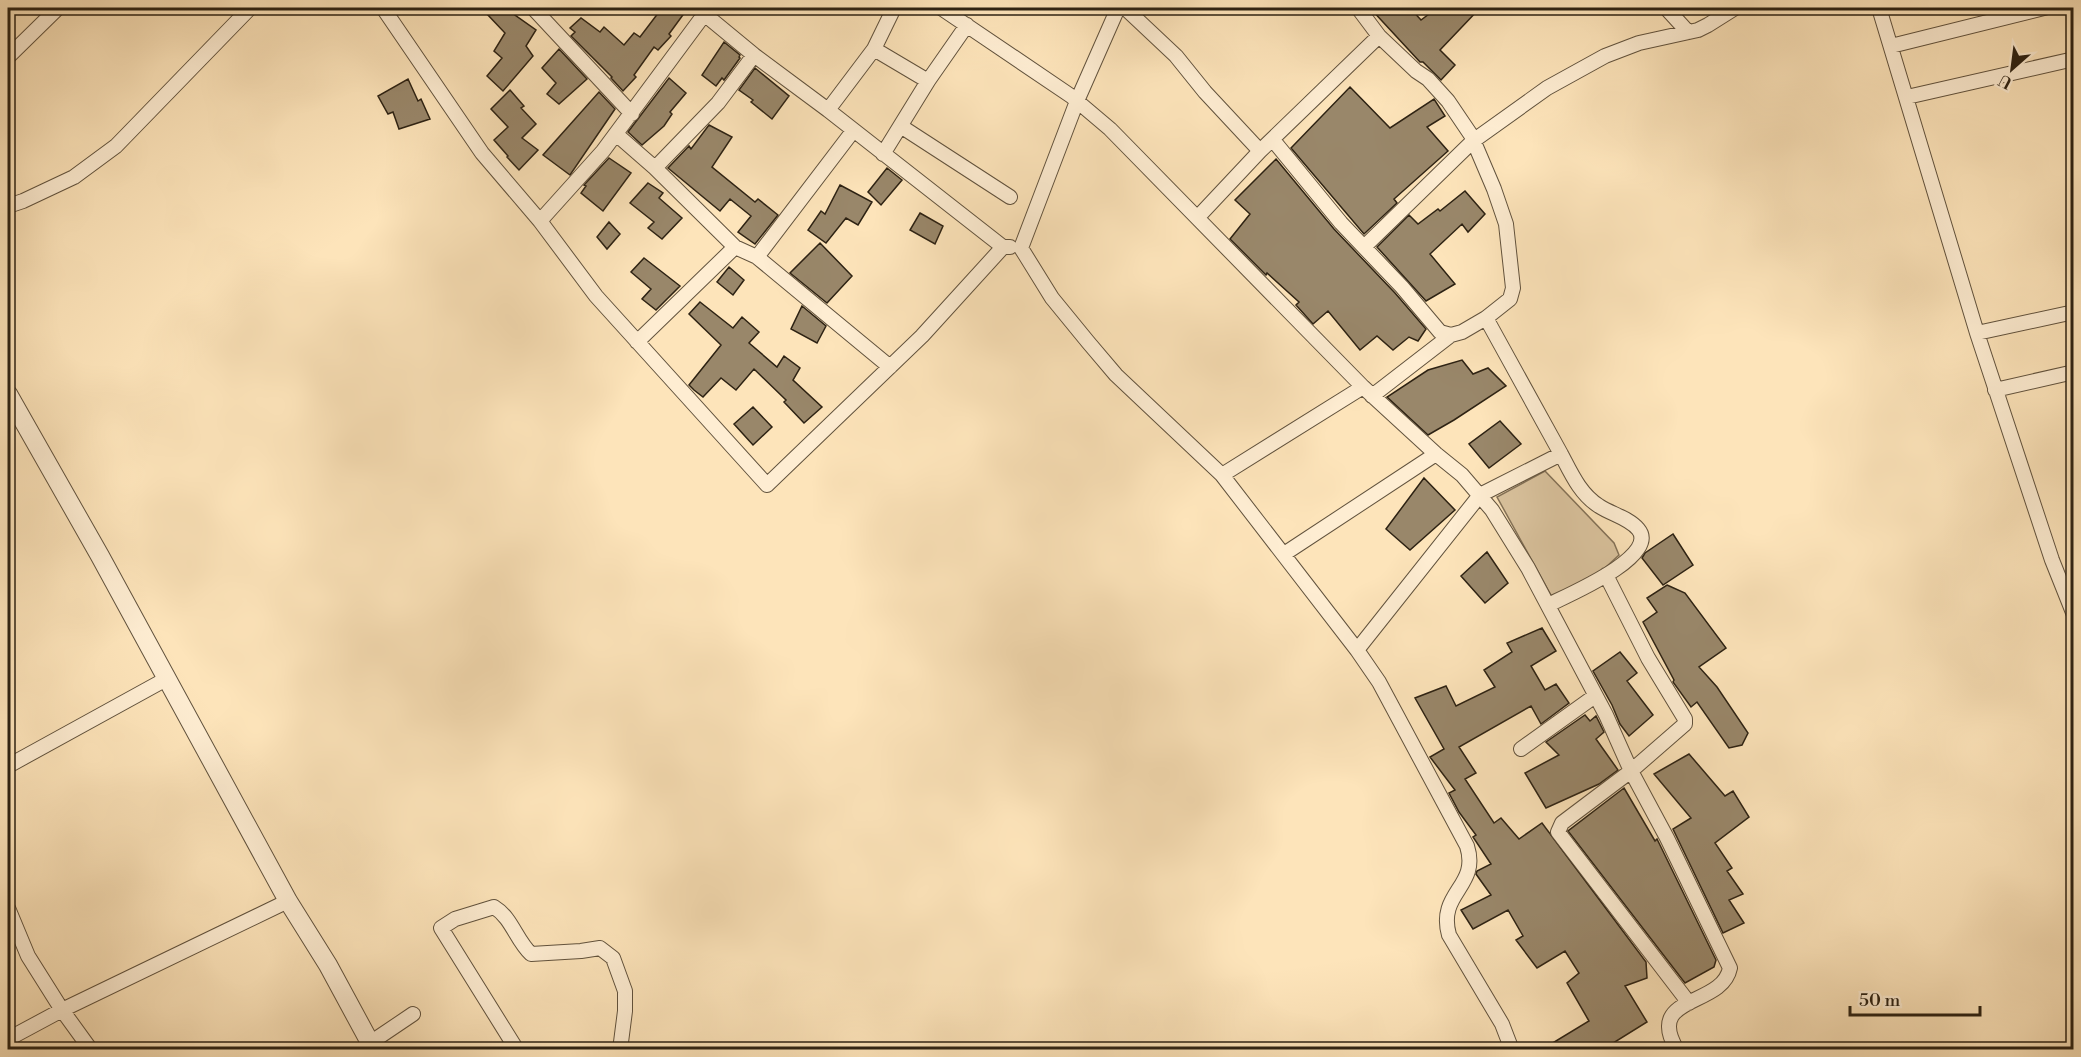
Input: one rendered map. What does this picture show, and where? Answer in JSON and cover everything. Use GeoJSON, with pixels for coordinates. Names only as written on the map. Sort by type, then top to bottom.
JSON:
{"type":"FeatureCollection","features":[{"type":"Feature","properties":{"kind":"street"},"geometry":{"type":"LineString","coordinates":[[8,57],[58,8]]}},
{"type":"Feature","properties":{"kind":"street"},"geometry":{"type":"LineString","coordinates":[[8,206],[74,177],[117,147],[250,8]]}},
{"type":"Feature","properties":{"kind":"street"},"geometry":{"type":"LineString","coordinates":[[383,8],[482,153],[540,221],[596,296],[767,485],[922,336],[1003,247]]}},
{"type":"Feature","properties":{"kind":"street"},"geometry":{"type":"LineString","coordinates":[[533,8],[632,114]]}},
{"type":"Feature","properties":{"kind":"street"},"geometry":{"type":"LineString","coordinates":[[828,110],[874,49],[894,8]]}},
{"type":"Feature","properties":{"kind":"street"},"geometry":{"type":"LineString","coordinates":[[941,8],[1077,101],[1128,146],[1367,391],[1462,475],[1480,495],[1510,537],[1595,696],[1730,968],[1724,981],[1676,1011],[1671,1017],[1668,1025],[1671,1040],[1677,1050]]}},
{"type":"Feature","properties":{"kind":"street"},"geometry":{"type":"LineString","coordinates":[[1021,248],[1077,101],[1118,8]]}},
{"type":"Feature","properties":{"kind":"street"},"geometry":{"type":"LineString","coordinates":[[1125,8],[1176,56],[1205,92],[1260,151]]}},
{"type":"Feature","properties":{"kind":"street"},"geometry":{"type":"LineString","coordinates":[[1222,474],[1367,391],[1451,335],[1462,332],[1486,318],[1510,299],[1513,288],[1506,224],[1486,168],[1471,135],[1439,90],[1379,36],[1358,8]]}},
{"type":"Feature","properties":{"kind":"street"},"geometry":{"type":"LineString","coordinates":[[1666,8],[1688,32]]}},
{"type":"Feature","properties":{"kind":"street"},"geometry":{"type":"LineString","coordinates":[[1364,247],[1473,141],[1539,93],[1605,56],[1639,43],[1708,25],[1735,8]]}},
{"type":"Feature","properties":{"kind":"street"},"geometry":{"type":"LineString","coordinates":[[1880,8],[1995,390],[2052,560],[2073,615]]}},
{"type":"Feature","properties":{"kind":"street"},"geometry":{"type":"LineString","coordinates":[[1891,46],[2044,8]]}},
{"type":"Feature","properties":{"kind":"street"},"geometry":{"type":"LineString","coordinates":[[540,221],[632,114],[703,9],[754,55],[1003,247],[1021,248]]}},
{"type":"Feature","properties":{"kind":"street"},"geometry":{"type":"LineString","coordinates":[[883,154],[902,127],[928,81],[967,25]]}},
{"type":"Feature","properties":{"kind":"street"},"geometry":{"type":"LineString","coordinates":[[1198,217],[1260,151],[1379,36]]}},
{"type":"Feature","properties":{"kind":"street"},"geometry":{"type":"LineString","coordinates":[[874,49],[928,81]]}},
{"type":"Feature","properties":{"kind":"street"},"geometry":{"type":"LineString","coordinates":[[656,168],[718,104],[754,55]]}},
{"type":"Feature","properties":{"kind":"street"},"geometry":{"type":"LineString","coordinates":[[1907,96],[2073,58]]}},
{"type":"Feature","properties":{"kind":"street"},"geometry":{"type":"LineString","coordinates":[[902,127],[1010,197]]}},
{"type":"Feature","properties":{"kind":"street"},"geometry":{"type":"LineString","coordinates":[[757,257],[853,131]]}},
{"type":"Feature","properties":{"kind":"street"},"geometry":{"type":"LineString","coordinates":[[616,134],[656,168],[735,247],[757,257],[890,367]]}},
{"type":"Feature","properties":{"kind":"street"},"geometry":{"type":"LineString","coordinates":[[1273,140],[1341,223],[1402,287],[1437,329],[1451,335]]}},
{"type":"Feature","properties":{"kind":"street"},"geometry":{"type":"LineString","coordinates":[[637,342],[735,247]]}},
{"type":"Feature","properties":{"kind":"street"},"geometry":{"type":"LineString","coordinates":[[1021,248],[1052,298],[1116,375],[1222,474],[1357,650],[1388,698],[1467,846],[1470,855],[1470,870],[1448,907],[1446,924],[1449,935],[1502,1024],[1512,1050]]}},
{"type":"Feature","properties":{"kind":"street"},"geometry":{"type":"LineString","coordinates":[[1977,333],[2073,312]]}},
{"type":"Feature","properties":{"kind":"street"},"geometry":{"type":"LineString","coordinates":[[1486,318],[1578,486],[1597,505],[1637,528],[1642,535],[1641,547],[1635,554],[1606,575],[1548,606]]}},
{"type":"Feature","properties":{"kind":"street"},"geometry":{"type":"LineString","coordinates":[[1995,390],[2073,372]]}},
{"type":"Feature","properties":{"kind":"street"},"geometry":{"type":"LineString","coordinates":[[8,394],[168,678],[288,902],[328,965],[372,1046],[412,1014]]}},
{"type":"Feature","properties":{"kind":"street"},"geometry":{"type":"LineString","coordinates":[[1284,554],[1436,454]]}},
{"type":"Feature","properties":{"kind":"street"},"geometry":{"type":"LineString","coordinates":[[1357,650],[1480,495],[1561,454]]}},
{"type":"Feature","properties":{"kind":"street"},"geometry":{"type":"LineString","coordinates":[[1606,575],[1648,658],[1685,718],[1685,724],[1631,771],[1562,823],[1557,832],[1689,1003]]}},
{"type":"Feature","properties":{"kind":"street"},"geometry":{"type":"LineString","coordinates":[[8,766],[168,678]]}},
{"type":"Feature","properties":{"kind":"street"},"geometry":{"type":"LineString","coordinates":[[1521,749],[1595,696]]}},
{"type":"Feature","properties":{"kind":"street"},"geometry":{"type":"LineString","coordinates":[[9,1036],[288,902]]}},
{"type":"Feature","properties":{"kind":"street"},"geometry":{"type":"LineString","coordinates":[[8,908],[28,956],[62,1010],[91,1050]]}},
{"type":"Feature","properties":{"kind":"street"},"geometry":{"type":"LineString","coordinates":[[517,1050],[441,928],[455,919],[494,908],[505,914],[521,945],[531,954],[600,948],[613,958],[625,991],[620,1050]]}},
{"type":"Feature","properties":{"kind":"shaded area"},"geometry":{"type":"Polygon","coordinates":[[[1545,471],[1614,543],[1619,555],[1594,578],[1552,597],[1497,497],[1545,471]]]}},
{"type":"Feature","properties":{"kind":"building"},"geometry":{"type":"Polygon","coordinates":[[[494,8],[521,8],[515,15],[536,30],[526,46],[533,56],[503,91],[487,76],[502,58],[494,51],[505,33],[487,14],[494,8]]]}},
{"type":"Feature","properties":{"kind":"building"},"geometry":{"type":"Polygon","coordinates":[[[662,8],[688,8],[669,34],[671,36],[658,50],[654,47],[634,75],[636,77],[623,91],[571,36],[575,32],[570,28],[581,18],[600,32],[604,27],[624,45],[634,33],[640,37],[662,8]]]}},
{"type":"Feature","properties":{"kind":"building"},"geometry":{"type":"Polygon","coordinates":[[[1370,8],[1410,8],[1421,20],[1437,8],[1480,8],[1440,50],[1455,65],[1441,80],[1423,62],[1420,62],[1370,8]]]}},
{"type":"Feature","properties":{"kind":"building"},"geometry":{"type":"Polygon","coordinates":[[[724,42],[740,55],[740,58],[724,80],[722,78],[716,86],[702,75],[724,42]]]}},
{"type":"Feature","properties":{"kind":"building"},"geometry":{"type":"Polygon","coordinates":[[[559,49],[587,79],[559,104],[547,94],[556,83],[542,68],[559,49]]]}},
{"type":"Feature","properties":{"kind":"building"},"geometry":{"type":"Polygon","coordinates":[[[755,68],[789,96],[772,119],[739,90],[755,68]]]}},
{"type":"Feature","properties":{"kind":"building"},"geometry":{"type":"Polygon","coordinates":[[[669,78],[686,93],[670,112],[672,114],[664,126],[642,145],[628,132],[669,78]]]}},
{"type":"Feature","properties":{"kind":"building"},"geometry":{"type":"Polygon","coordinates":[[[408,79],[418,101],[421,99],[430,119],[399,129],[393,112],[388,114],[378,96],[408,79]]]}},
{"type":"Feature","properties":{"kind":"building"},"geometry":{"type":"Polygon","coordinates":[[[1350,87],[1390,128],[1434,99],[1445,116],[1427,127],[1448,151],[1394,199],[1397,203],[1364,234],[1291,148],[1350,87]]]}},
{"type":"Feature","properties":{"kind":"building"},"geometry":{"type":"Polygon","coordinates":[[[510,90],[524,106],[521,108],[536,124],[522,138],[538,150],[519,170],[494,140],[508,127],[491,109],[510,90]]]}},
{"type":"Feature","properties":{"kind":"building"},"geometry":{"type":"Polygon","coordinates":[[[599,92],[615,109],[570,175],[543,155],[599,92]]]}},
{"type":"Feature","properties":{"kind":"building"},"geometry":{"type":"Polygon","coordinates":[[[709,125],[732,137],[712,167],[755,202],[758,199],[778,215],[755,244],[738,232],[751,216],[730,199],[720,211],[668,168],[689,146],[691,149],[709,125]]]}},
{"type":"Feature","properties":{"kind":"building"},"geometry":{"type":"Polygon","coordinates":[[[609,158],[631,173],[603,211],[581,193],[586,186],[584,185],[609,158]]]}},
{"type":"Feature","properties":{"kind":"building"},"geometry":{"type":"Polygon","coordinates":[[[1276,159],[1334,229],[1426,329],[1418,341],[1409,337],[1393,350],[1377,336],[1360,350],[1328,311],[1313,324],[1296,305],[1299,302],[1267,273],[1266,275],[1230,239],[1250,214],[1235,200],[1276,159]]]}},
{"type":"Feature","properties":{"kind":"building"},"geometry":{"type":"Polygon","coordinates":[[[887,168],[902,180],[881,205],[868,192],[887,168]]]}},
{"type":"Feature","properties":{"kind":"building"},"geometry":{"type":"Polygon","coordinates":[[[648,183],[663,193],[659,198],[682,218],[662,239],[648,228],[654,222],[630,203],[648,183]]]}},
{"type":"Feature","properties":{"kind":"building"},"geometry":{"type":"Polygon","coordinates":[[[840,185],[872,202],[858,225],[846,218],[826,243],[808,230],[821,211],[825,214],[840,185]]]}},
{"type":"Feature","properties":{"kind":"building"},"geometry":{"type":"Polygon","coordinates":[[[1465,191],[1485,214],[1468,232],[1462,224],[1430,254],[1455,284],[1426,301],[1377,247],[1409,215],[1418,224],[1438,209],[1440,211],[1465,191]]]}},
{"type":"Feature","properties":{"kind":"building"},"geometry":{"type":"Polygon","coordinates":[[[920,213],[943,226],[935,244],[910,230],[920,213]]]}},
{"type":"Feature","properties":{"kind":"building"},"geometry":{"type":"Polygon","coordinates":[[[609,222],[620,234],[607,249],[597,237],[609,222]]]}},
{"type":"Feature","properties":{"kind":"building"},"geometry":{"type":"Polygon","coordinates":[[[820,243],[852,276],[827,303],[790,273],[820,243]]]}},
{"type":"Feature","properties":{"kind":"building"},"geometry":{"type":"Polygon","coordinates":[[[644,258],[680,286],[656,310],[642,299],[651,289],[631,272],[644,258]]]}},
{"type":"Feature","properties":{"kind":"building"},"geometry":{"type":"Polygon","coordinates":[[[729,267],[744,280],[733,295],[717,282],[729,267]]]}},
{"type":"Feature","properties":{"kind":"building"},"geometry":{"type":"Polygon","coordinates":[[[700,302],[733,328],[742,317],[759,332],[749,343],[777,367],[784,356],[800,368],[793,380],[822,407],[804,423],[784,402],[786,400],[754,369],[736,390],[721,378],[703,397],[694,390],[689,385],[721,345],[689,314],[700,302]]]}},
{"type":"Feature","properties":{"kind":"building"},"geometry":{"type":"Polygon","coordinates":[[[802,306],[826,326],[817,343],[791,329],[802,306]]]}},
{"type":"Feature","properties":{"kind":"building"},"geometry":{"type":"Polygon","coordinates":[[[1462,360],[1473,374],[1488,368],[1506,386],[1428,435],[1387,397],[1428,370],[1462,360]]]}},
{"type":"Feature","properties":{"kind":"building"},"geometry":{"type":"Polygon","coordinates":[[[753,407],[772,427],[753,445],[734,424],[753,407]]]}},
{"type":"Feature","properties":{"kind":"building"},"geometry":{"type":"Polygon","coordinates":[[[1500,421],[1521,444],[1489,468],[1469,444],[1500,421]]]}},
{"type":"Feature","properties":{"kind":"building"},"geometry":{"type":"Polygon","coordinates":[[[1424,478],[1455,510],[1410,550],[1386,529],[1424,478]]]}},
{"type":"Feature","properties":{"kind":"building"},"geometry":{"type":"Polygon","coordinates":[[[1673,534],[1693,565],[1663,585],[1642,558],[1645,553],[1673,534]]]}},
{"type":"Feature","properties":{"kind":"building"},"geometry":{"type":"Polygon","coordinates":[[[1487,552],[1508,583],[1485,603],[1461,576],[1487,552]]]}},
{"type":"Feature","properties":{"kind":"building"},"geometry":{"type":"Polygon","coordinates":[[[1667,585],[1685,593],[1726,648],[1699,667],[1717,687],[1748,733],[1742,745],[1729,748],[1697,702],[1691,707],[1673,682],[1643,622],[1657,612],[1647,598],[1667,585]]]}},
{"type":"Feature","properties":{"kind":"building"},"geometry":{"type":"Polygon","coordinates":[[[1542,628],[1556,651],[1531,666],[1545,690],[1556,684],[1569,703],[1541,724],[1531,706],[1459,747],[1476,773],[1465,779],[1494,823],[1501,818],[1519,839],[1542,823],[1646,962],[1647,978],[1625,986],[1647,1022],[1602,1050],[1541,1050],[1589,1021],[1567,983],[1579,973],[1565,951],[1537,968],[1516,940],[1523,936],[1508,910],[1473,929],[1461,910],[1491,895],[1476,874],[1477,871],[1491,864],[1473,837],[1476,835],[1459,812],[1449,793],[1455,790],[1430,757],[1444,749],[1415,698],[1446,686],[1456,706],[1495,687],[1484,670],[1512,652],[1507,643],[1542,628]]]}},
{"type":"Feature","properties":{"kind":"building"},"geometry":{"type":"Polygon","coordinates":[[[1620,652],[1637,673],[1627,681],[1653,715],[1629,736],[1620,724],[1593,671],[1620,652]]]}},
{"type":"Feature","properties":{"kind":"building"},"geometry":{"type":"Polygon","coordinates":[[[1585,715],[1590,721],[1596,716],[1604,732],[1596,739],[1618,770],[1599,784],[1546,808],[1525,773],[1559,755],[1546,742],[1585,715]]]}},
{"type":"Feature","properties":{"kind":"building"},"geometry":{"type":"Polygon","coordinates":[[[1689,754],[1725,796],[1733,791],[1749,817],[1715,843],[1732,868],[1727,871],[1743,894],[1729,900],[1744,923],[1723,933],[1673,829],[1691,818],[1654,774],[1689,754]]]}},
{"type":"Feature","properties":{"kind":"building"},"geometry":{"type":"Polygon","coordinates":[[[1624,788],[1655,841],[1657,839],[1716,960],[1714,967],[1685,983],[1568,831],[1624,788]]]}}]}
